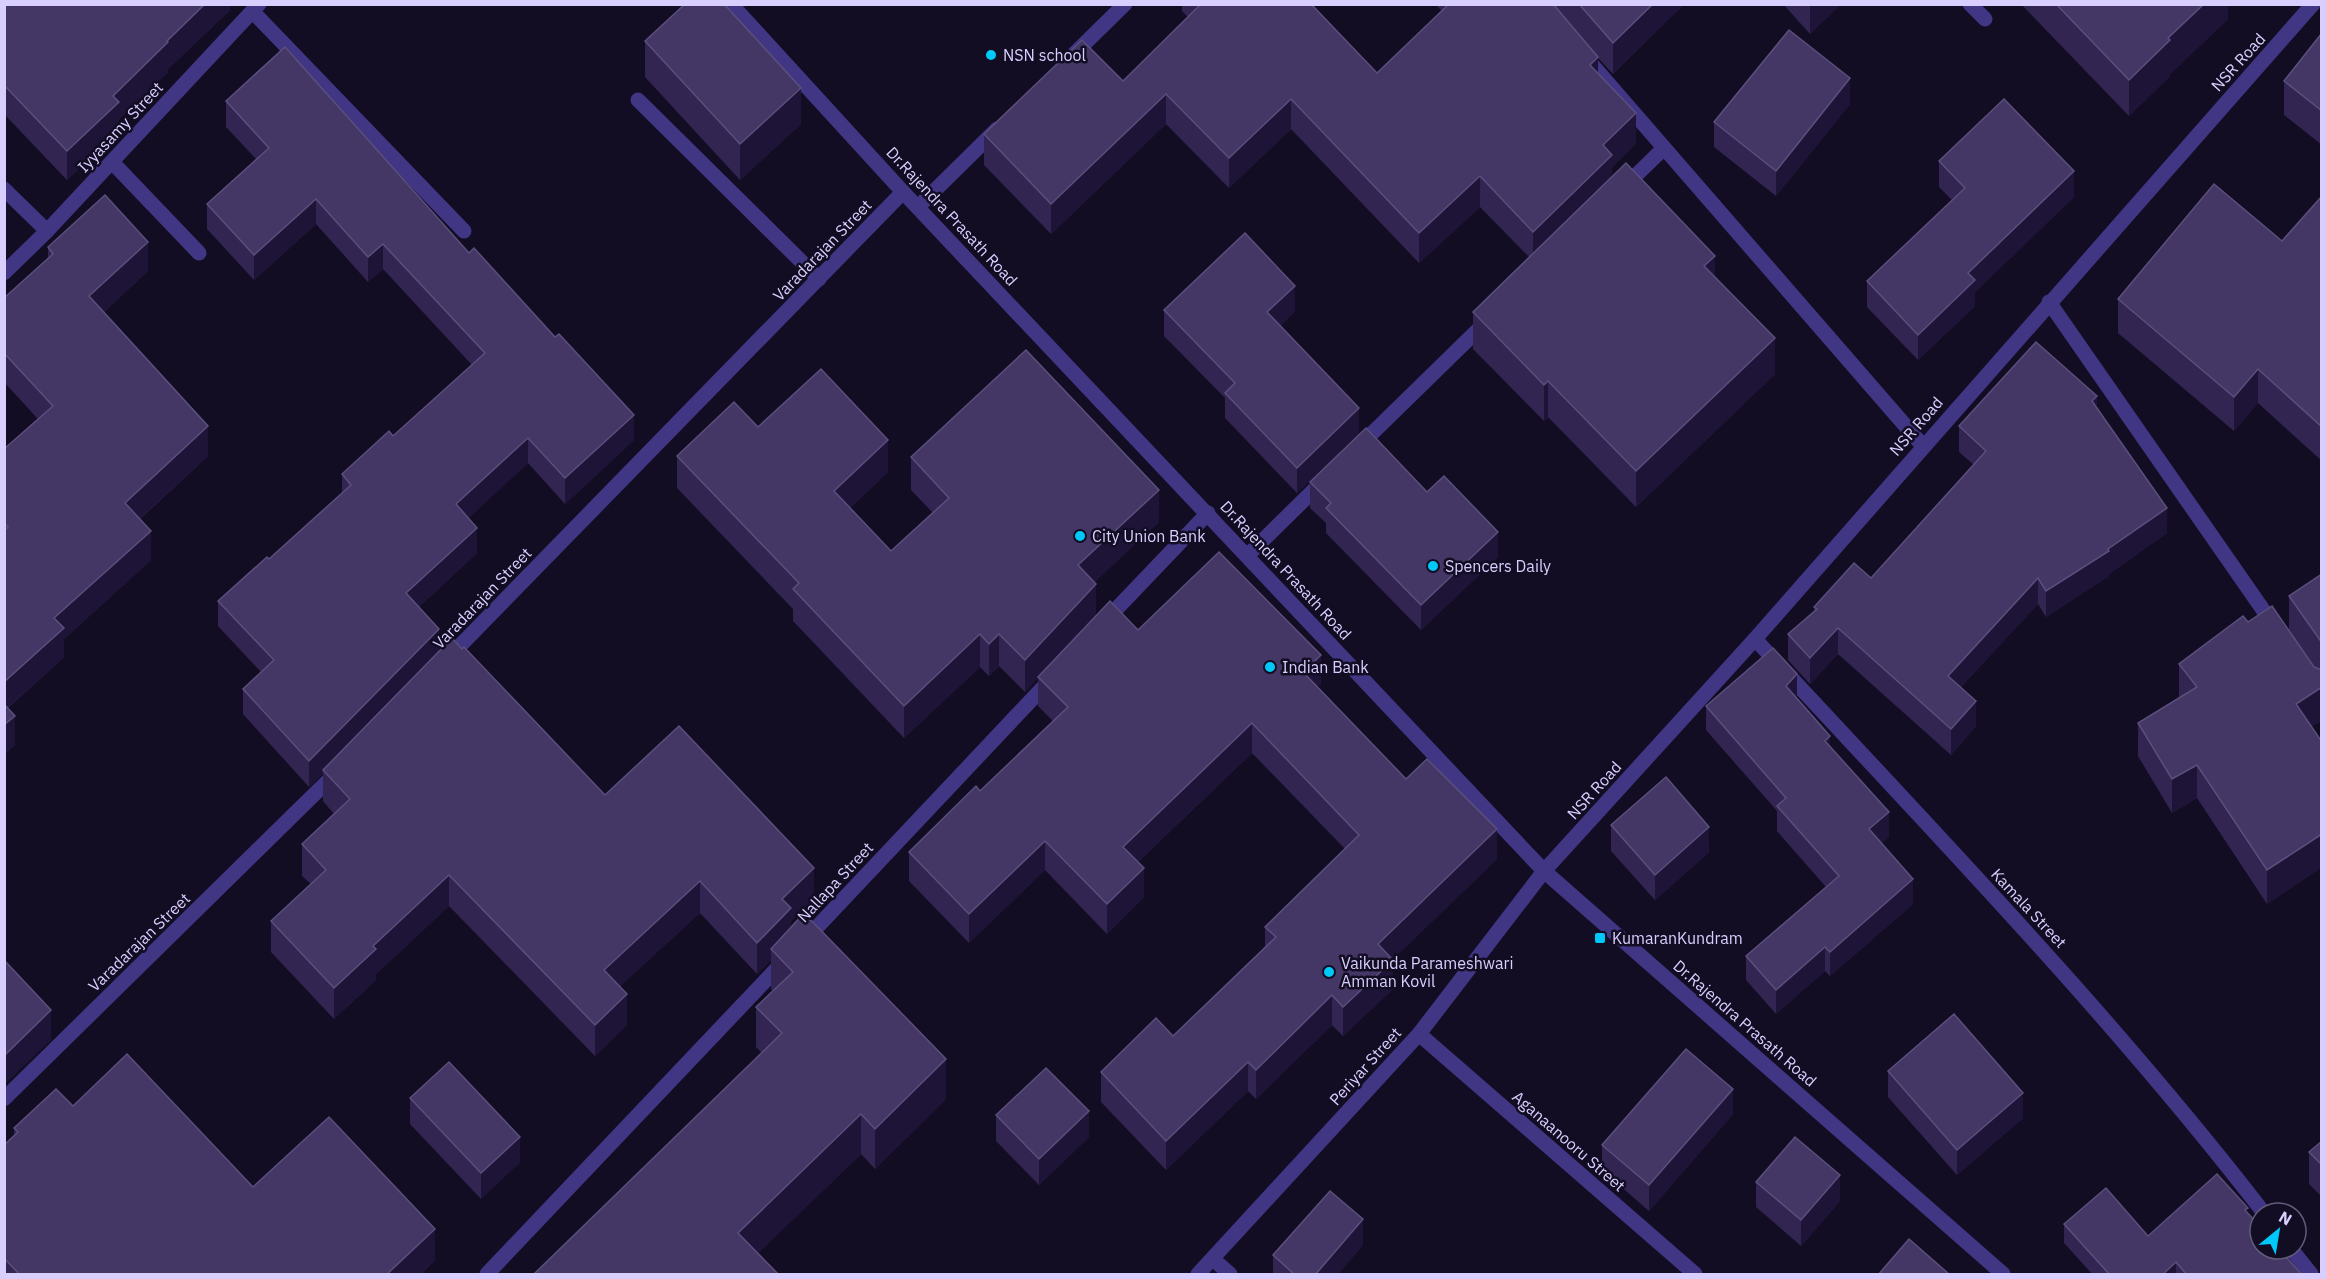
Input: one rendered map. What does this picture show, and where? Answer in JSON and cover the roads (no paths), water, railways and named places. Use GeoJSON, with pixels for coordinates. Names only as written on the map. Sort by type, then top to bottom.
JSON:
{"type":"FeatureCollection","features":[{"type":"Feature","properties":{"kind":"street","name":"Dr.Rajendra Prasath Road"},"geometry":{"type":"LineString","coordinates":[[731,4],[903,192],[1544,871],[2003,1275]]}},
{"type":"Feature","properties":{"kind":"street"},"geometry":{"type":"LineString","coordinates":[[1059,69],[1125,4]]}},
{"type":"Feature","properties":{"kind":"street"},"geometry":{"type":"LineString","coordinates":[[1970,4],[1984,18]]}},
{"type":"Feature","properties":{"kind":"street","name":"NSR Road"},"geometry":{"type":"LineString","coordinates":[[1544,871],[1755,639],[2313,4]]}},
{"type":"Feature","properties":{"kind":"street"},"geometry":{"type":"LineString","coordinates":[[256,8],[464,231]]}},
{"type":"Feature","properties":{"kind":"street","name":"Iyyasamy Street"},"geometry":{"type":"LineString","coordinates":[[4,273],[47,231],[256,8]]}},
{"type":"Feature","properties":{"kind":"street"},"geometry":{"type":"LineString","coordinates":[[1578,49],[1923,446]]}},
{"type":"Feature","properties":{"kind":"street"},"geometry":{"type":"LineString","coordinates":[[638,100],[819,279]]}},
{"type":"Feature","properties":{"kind":"street"},"geometry":{"type":"LineString","coordinates":[[918,207],[1009,118]]}},
{"type":"Feature","properties":{"kind":"street"},"geometry":{"type":"LineString","coordinates":[[1613,198],[1664,148]]}},
{"type":"Feature","properties":{"kind":"street"},"geometry":{"type":"LineString","coordinates":[[112,162],[199,253]]}},
{"type":"Feature","properties":{"kind":"street"},"geometry":{"type":"LineString","coordinates":[[4,189],[47,231]]}},
{"type":"Feature","properties":{"kind":"street","name":"Varadarajan Street"},"geometry":{"type":"LineString","coordinates":[[435,671],[903,192]]}},
{"type":"Feature","properties":{"kind":"street"},"geometry":{"type":"LineString","coordinates":[[2049,302],[2281,635]]}},
{"type":"Feature","properties":{"kind":"street"},"geometry":{"type":"LineString","coordinates":[[1350,455],[1502,306]]}},
{"type":"Feature","properties":{"kind":"street"},"geometry":{"type":"LineString","coordinates":[[1248,555],[1332,472]]}},
{"type":"Feature","properties":{"kind":"street"},"geometry":{"type":"LineString","coordinates":[[1092,635],[1208,513]]}},
{"type":"Feature","properties":{"kind":"street","name":"Kamala Street"},"geometry":{"type":"LineString","coordinates":[[1755,639],[2068,977],[2225,1162],[2255,1201]]}},
{"type":"Feature","properties":{"kind":"street","name":"Nallapa Street"},"geometry":{"type":"LineString","coordinates":[[487,1275],[1060,669]]}},
{"type":"Feature","properties":{"kind":"street","name":"Varadarajan Street"},"geometry":{"type":"LineString","coordinates":[[4,1099],[343,765]]}},
{"type":"Feature","properties":{"kind":"street","name":"Periyar Street"},"geometry":{"type":"LineString","coordinates":[[1198,1275],[1419,1034],[1544,871]]}},
{"type":"Feature","properties":{"kind":"street","name":"Aganaanooru Street"},"geometry":{"type":"LineString","coordinates":[[1419,1034],[1695,1275]]}},
{"type":"Feature","properties":{"kind":"street"},"geometry":{"type":"LineString","coordinates":[[1213,1259],[1230,1275]]}},
{"type":"Feature","properties":{"kind":"street"},"geometry":{"type":"LineString","coordinates":[[2300,1261],[2311,1275]]}},
{"type":"Feature","properties":{"kind":"place","name":"NSN school"},"geometry":{"type":"Point","coordinates":[991,55]}},
{"type":"Feature","properties":{"kind":"place","name":"City Union Bank"},"geometry":{"type":"Point","coordinates":[1080,536]}},
{"type":"Feature","properties":{"kind":"place","name":"Spencers Daily"},"geometry":{"type":"Point","coordinates":[1433,566]}},
{"type":"Feature","properties":{"kind":"place","name":"Indian Bank"},"geometry":{"type":"Point","coordinates":[1270,667]}},
{"type":"Feature","properties":{"kind":"place","name":"KumaranKundram"},"geometry":{"type":"Point","coordinates":[1600,938]}},
{"type":"Feature","properties":{"kind":"place","name":"Vaikunda Parameshwari Amman Kovil"},"geometry":{"type":"Point","coordinates":[1329,972]}}]}
